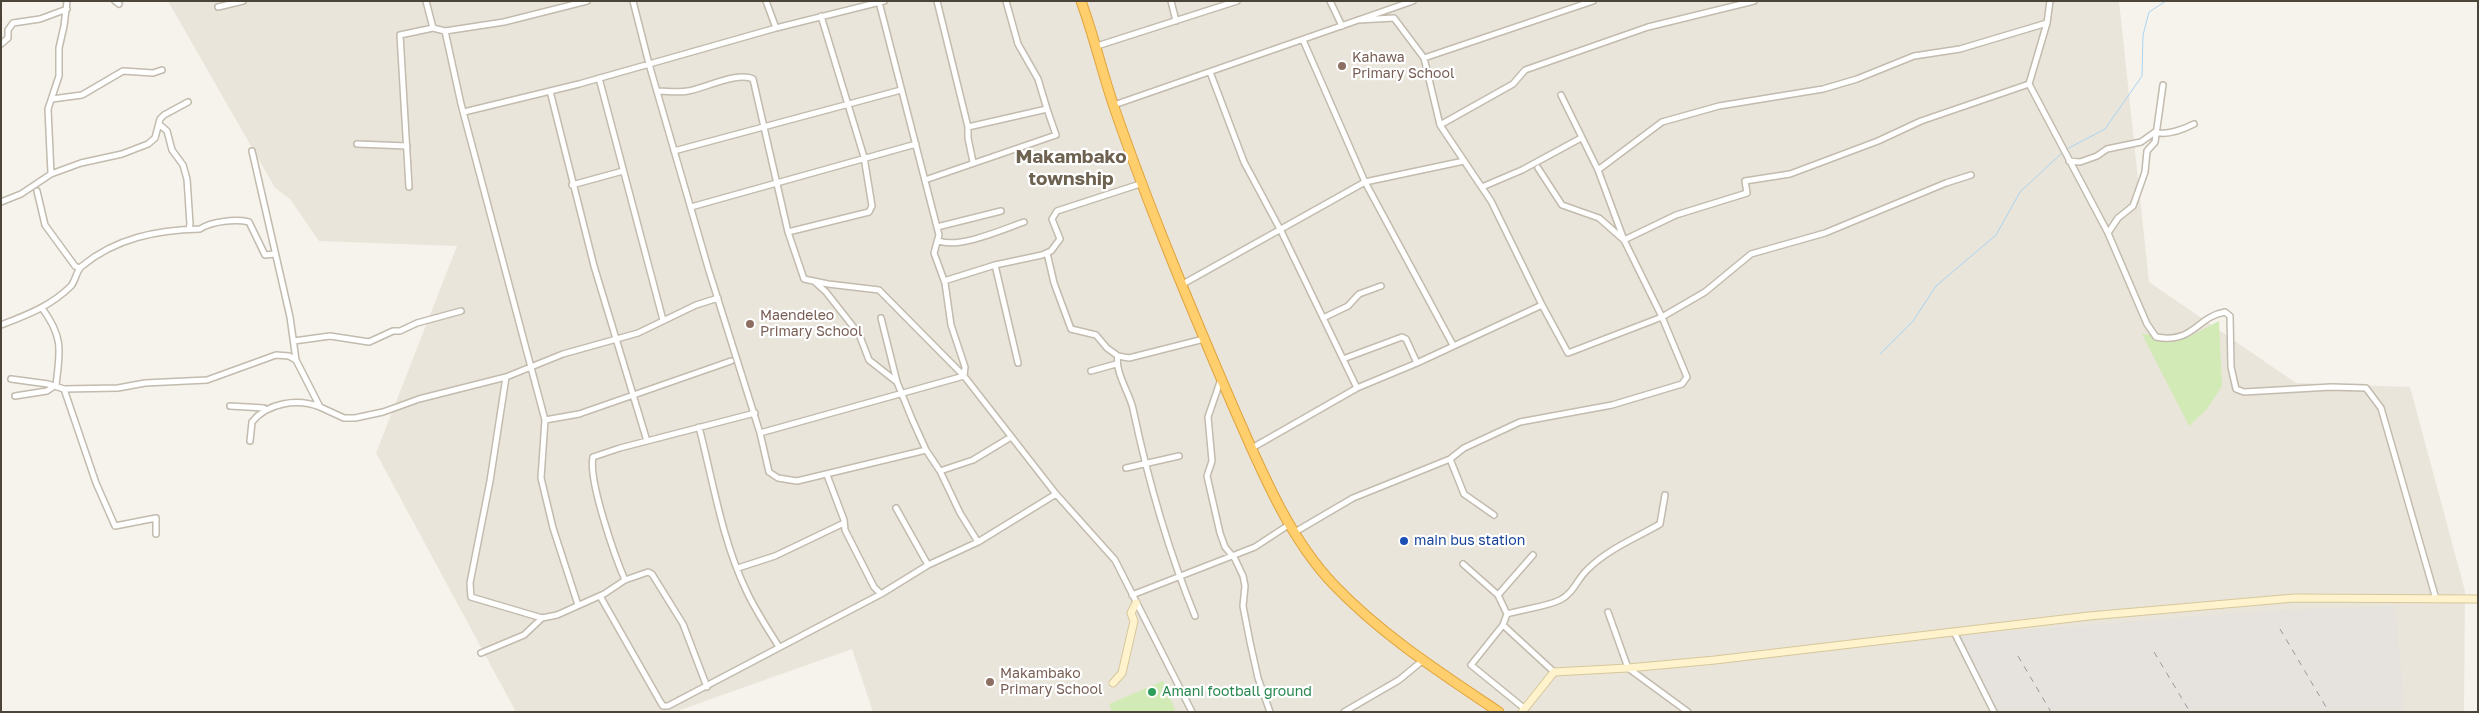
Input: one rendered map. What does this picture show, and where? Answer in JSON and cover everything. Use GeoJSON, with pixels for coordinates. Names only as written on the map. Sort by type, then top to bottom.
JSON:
{"type":"FeatureCollection","features":[{"type":"Feature","properties":{"kind":"highway"},"geometry":{"type":"LineString","coordinates":[[1081,1],[1097,46],[1114,105],[1181,286],[1252,448],[1292,528],[1333,584],[1379,627],[1422,661],[1499,712]]}},
{"type":"Feature","properties":{"kind":"street"},"geometry":{"type":"LineString","coordinates":[[51,174],[47,125],[48,109],[59,76],[59,48],[67,1]]}},
{"type":"Feature","properties":{"kind":"street"},"geometry":{"type":"LineString","coordinates":[[218,7],[243,1]]}},
{"type":"Feature","properties":{"kind":"street"},"geometry":{"type":"LineString","coordinates":[[426,1],[433,28]]}},
{"type":"Feature","properties":{"kind":"street"},"geometry":{"type":"LineString","coordinates":[[569,1],[576,4]]}},
{"type":"Feature","properties":{"kind":"street"},"geometry":{"type":"LineString","coordinates":[[409,187],[400,35],[433,28],[445,31],[504,22],[587,1]]}},
{"type":"Feature","properties":{"kind":"street"},"geometry":{"type":"LineString","coordinates":[[633,1],[690,207],[756,413],[769,472],[778,478],[797,481],[926,450]]}},
{"type":"Feature","properties":{"kind":"street"},"geometry":{"type":"LineString","coordinates":[[766,1],[776,28]]}},
{"type":"Feature","properties":{"kind":"street"},"geometry":{"type":"LineString","coordinates":[[937,1],[968,127],[968,138],[973,162]]}},
{"type":"Feature","properties":{"kind":"street"},"geometry":{"type":"LineString","coordinates":[[925,180],[973,162],[1036,144],[1056,135],[1038,79],[1018,44],[1006,1]]}},
{"type":"Feature","properties":{"kind":"street"},"geometry":{"type":"LineString","coordinates":[[1171,1],[1176,22]]}},
{"type":"Feature","properties":{"kind":"street"},"geometry":{"type":"LineString","coordinates":[[1097,46],[1237,1]]}},
{"type":"Feature","properties":{"kind":"street"},"geometry":{"type":"LineString","coordinates":[[1330,1],[1342,26]]}},
{"type":"Feature","properties":{"kind":"street"},"geometry":{"type":"LineString","coordinates":[[1114,105],[1413,1]]}},
{"type":"Feature","properties":{"kind":"street"},"geometry":{"type":"LineString","coordinates":[[1424,58],[1593,1]]}},
{"type":"Feature","properties":{"kind":"street"},"geometry":{"type":"LineString","coordinates":[[1440,125],[1512,84],[1525,70],[1648,27],[1754,1]]}},
{"type":"Feature","properties":{"kind":"street"},"geometry":{"type":"LineString","coordinates":[[2050,1],[2047,23],[2029,84],[2108,233],[2147,324],[2156,337],[2176,339],[2218,313],[2226,312],[2230,316],[2231,367],[2236,389],[2244,392],[2360,386],[2370,392],[2381,408],[2436,599]]}},
{"type":"Feature","properties":{"kind":"street"},"geometry":{"type":"LineString","coordinates":[[464,112],[599,78],[776,28],[882,2],[901,90],[937,227],[939,241],[934,253],[944,281],[951,325],[965,367],[964,376]]}},
{"type":"Feature","properties":{"kind":"street"},"geometry":{"type":"LineString","coordinates":[[1,44],[8,38],[8,30],[13,23],[40,19],[67,9]]}},
{"type":"Feature","properties":{"kind":"street"},"geometry":{"type":"LineString","coordinates":[[788,232],[871,211],[872,206],[864,157],[822,16]]}},
{"type":"Feature","properties":{"kind":"street"},"geometry":{"type":"LineString","coordinates":[[1358,20],[1394,18],[1424,58],[1440,125],[1491,201],[1542,305],[1568,353],[1662,317],[1704,292],[1751,254],[1824,233],[1946,183],[1971,175]]}},
{"type":"Feature","properties":{"kind":"street"},"geometry":{"type":"LineString","coordinates":[[1598,170],[1662,122],[1719,106],[1823,89],[1857,79],[1914,56],[1960,49],[2047,23]]}},
{"type":"Feature","properties":{"kind":"street"},"geometry":{"type":"LineString","coordinates":[[445,31],[464,112],[545,420],[541,478],[552,528],[578,605]]}},
{"type":"Feature","properties":{"kind":"street"},"geometry":{"type":"LineString","coordinates":[[1304,40],[1365,182],[1453,345]]}},
{"type":"Feature","properties":{"kind":"street"},"geometry":{"type":"LineString","coordinates":[[52,99],[82,95],[123,71],[153,73],[162,70]]}},
{"type":"Feature","properties":{"kind":"street"},"geometry":{"type":"LineString","coordinates":[[1210,72],[1244,162],[1281,230],[1357,388]]}},
{"type":"Feature","properties":{"kind":"street"},"geometry":{"type":"LineString","coordinates":[[599,78],[663,320]]}},
{"type":"Feature","properties":{"kind":"street"},"geometry":{"type":"LineString","coordinates":[[657,91],[687,91],[732,78],[751,78],[755,82],[788,232],[804,279],[880,290],[964,376],[1056,494],[1115,560],[1192,712]]}},
{"type":"Feature","properties":{"kind":"street"},"geometry":{"type":"LineString","coordinates":[[1624,240],[1676,215],[1747,192],[1745,181],[1790,174],[1878,141],[1921,121],[2029,84]]}},
{"type":"Feature","properties":{"kind":"street"},"geometry":{"type":"LineString","coordinates":[[2108,233],[2118,218],[2133,206],[2144,172],[2147,151],[2155,142],[2155,132],[2164,85]]}},
{"type":"Feature","properties":{"kind":"street"},"geometry":{"type":"LineString","coordinates":[[674,151],[901,90]]}},
{"type":"Feature","properties":{"kind":"street"},"geometry":{"type":"LineString","coordinates":[[550,91],[572,185],[615,340],[646,441]]}},
{"type":"Feature","properties":{"kind":"street"},"geometry":{"type":"LineString","coordinates":[[1132,595],[1233,557],[1353,498],[1450,459],[1464,448],[1520,422],[1612,404],[1685,382],[1687,375],[1662,317],[1624,240],[1598,170],[1561,95]]}},
{"type":"Feature","properties":{"kind":"street"},"geometry":{"type":"LineString","coordinates":[[1,202],[21,194],[51,174],[81,163],[135,150],[155,138],[160,125],[160,119],[164,114],[188,102]]}},
{"type":"Feature","properties":{"kind":"street"},"geometry":{"type":"LineString","coordinates":[[968,127],[1047,108]]}},
{"type":"Feature","properties":{"kind":"street"},"geometry":{"type":"LineString","coordinates":[[2155,132],[2159,134],[2184,130],[2194,124]]}},
{"type":"Feature","properties":{"kind":"street"},"geometry":{"type":"LineString","coordinates":[[160,125],[167,131],[172,150],[183,165],[187,179],[190,224],[188,229]]}},
{"type":"Feature","properties":{"kind":"street"},"geometry":{"type":"LineString","coordinates":[[2069,161],[2080,162],[2097,156],[2107,149],[2141,142],[2155,132]]}},
{"type":"Feature","properties":{"kind":"street"},"geometry":{"type":"LineString","coordinates":[[1482,187],[1522,170],[1581,138]]}},
{"type":"Feature","properties":{"kind":"street"},"geometry":{"type":"LineString","coordinates":[[357,144],[407,146]]}},
{"type":"Feature","properties":{"kind":"street"},"geometry":{"type":"LineString","coordinates":[[690,207],[916,144]]}},
{"type":"Feature","properties":{"kind":"street"},"geometry":{"type":"LineString","coordinates":[[252,152],[294,341],[296,360],[320,407]]}},
{"type":"Feature","properties":{"kind":"street"},"geometry":{"type":"LineString","coordinates":[[1181,286],[1365,182],[1464,161]]}},
{"type":"Feature","properties":{"kind":"street"},"geometry":{"type":"LineString","coordinates":[[1538,168],[1562,205],[1599,218],[1624,240]]}},
{"type":"Feature","properties":{"kind":"street"},"geometry":{"type":"LineString","coordinates":[[572,185],[623,171]]}},
{"type":"Feature","properties":{"kind":"street"},"geometry":{"type":"LineString","coordinates":[[944,281],[995,265],[1047,253],[1056,246],[1060,239],[1052,219],[1057,211],[1143,183]]}},
{"type":"Feature","properties":{"kind":"street"},"geometry":{"type":"LineString","coordinates":[[37,191],[46,225],[75,266],[79,268]]}},
{"type":"Feature","properties":{"kind":"street"},"geometry":{"type":"LineString","coordinates":[[937,227],[1001,211]]}},
{"type":"Feature","properties":{"kind":"street"},"geometry":{"type":"LineString","coordinates":[[1,325],[23,318],[42,308],[70,286],[76,279],[79,268],[109,249],[140,236],[200,229],[205,226],[237,219],[249,222],[265,255],[275,254]]}},
{"type":"Feature","properties":{"kind":"street"},"geometry":{"type":"LineString","coordinates":[[939,241],[949,244],[969,240],[1024,222]]}},
{"type":"Feature","properties":{"kind":"street"},"geometry":{"type":"LineString","coordinates":[[1047,253],[1054,283],[1071,329],[1096,335],[1107,348],[1118,356],[1129,358],[1204,339]]}},
{"type":"Feature","properties":{"kind":"street"},"geometry":{"type":"LineString","coordinates":[[995,265],[1018,363]]}},
{"type":"Feature","properties":{"kind":"street"},"geometry":{"type":"LineString","coordinates":[[814,281],[826,292],[859,334],[869,360],[897,382]]}},
{"type":"Feature","properties":{"kind":"street"},"geometry":{"type":"LineString","coordinates":[[1323,318],[1348,306],[1358,294],[1381,286]]}},
{"type":"Feature","properties":{"kind":"street"},"geometry":{"type":"LineString","coordinates":[[230,406],[267,408],[306,402],[344,418],[355,418],[383,412],[420,399],[506,377],[563,354],[615,340],[718,298]]}},
{"type":"Feature","properties":{"kind":"street"},"geometry":{"type":"LineString","coordinates":[[1252,448],[1357,388],[1417,363],[1542,305]]}},
{"type":"Feature","properties":{"kind":"street"},"geometry":{"type":"LineString","coordinates":[[15,396],[48,391],[56,385],[60,361],[59,342],[42,308]]}},
{"type":"Feature","properties":{"kind":"street"},"geometry":{"type":"LineString","coordinates":[[294,341],[330,336],[369,342],[393,331],[461,311]]}},
{"type":"Feature","properties":{"kind":"street"},"geometry":{"type":"LineString","coordinates":[[881,318],[897,382],[926,450],[940,471],[960,513],[978,542]]}},
{"type":"Feature","properties":{"kind":"street"},"geometry":{"type":"LineString","coordinates":[[1343,360],[1402,337],[1406,339],[1417,363]]}},
{"type":"Feature","properties":{"kind":"street"},"geometry":{"type":"LineString","coordinates":[[10,379],[56,385],[64,389],[118,388],[146,383],[208,380],[276,355],[289,356],[296,360]]}},
{"type":"Feature","properties":{"kind":"street"},"geometry":{"type":"LineString","coordinates":[[1118,356],[1116,364],[1133,409],[1173,561],[1196,616]]}},
{"type":"Feature","properties":{"kind":"street"},"geometry":{"type":"LineString","coordinates":[[545,420],[579,414],[731,361]]}},
{"type":"Feature","properties":{"kind":"street"},"geometry":{"type":"LineString","coordinates":[[1091,371],[1116,364]]}},
{"type":"Feature","properties":{"kind":"street"},"geometry":{"type":"LineString","coordinates":[[760,433],[964,376]]}},
{"type":"Feature","properties":{"kind":"street"},"geometry":{"type":"LineString","coordinates":[[506,377],[470,592],[471,597],[542,618]]}},
{"type":"Feature","properties":{"kind":"street"},"geometry":{"type":"LineString","coordinates":[[1222,379],[1208,418],[1212,461],[1208,476],[1220,533],[1225,547],[1233,557],[1245,586],[1242,606],[1258,678],[1270,712]]}},
{"type":"Feature","properties":{"kind":"street"},"geometry":{"type":"LineString","coordinates":[[64,389],[108,515],[115,526],[156,518],[156,534]]}},
{"type":"Feature","properties":{"kind":"street"},"geometry":{"type":"LineString","coordinates":[[250,441],[252,422],[267,408]]}},
{"type":"Feature","properties":{"kind":"street"},"geometry":{"type":"LineString","coordinates":[[625,580],[611,545],[592,461],[593,457],[646,441],[756,413]]}},
{"type":"Feature","properties":{"kind":"street"},"geometry":{"type":"LineString","coordinates":[[699,427],[728,542],[746,590],[779,647]]}},
{"type":"Feature","properties":{"kind":"street"},"geometry":{"type":"LineString","coordinates":[[940,471],[973,460],[1011,436]]}},
{"type":"Feature","properties":{"kind":"street"},"geometry":{"type":"LineString","coordinates":[[1126,468],[1178,456]]}},
{"type":"Feature","properties":{"kind":"street"},"geometry":{"type":"LineString","coordinates":[[1450,459],[1464,494],[1494,515]]}},
{"type":"Feature","properties":{"kind":"street"},"geometry":{"type":"LineString","coordinates":[[827,475],[845,530],[874,587],[881,594]]}},
{"type":"Feature","properties":{"kind":"street"},"geometry":{"type":"LineString","coordinates":[[600,596],[663,706],[707,687],[881,594],[928,565],[978,542],[1056,494]]}},
{"type":"Feature","properties":{"kind":"street"},"geometry":{"type":"LineString","coordinates":[[1507,614],[1560,600],[1574,589],[1576,582],[1586,570],[1614,548],[1660,524],[1665,495]]}},
{"type":"Feature","properties":{"kind":"street"},"geometry":{"type":"LineString","coordinates":[[896,508],[928,565]]}},
{"type":"Feature","properties":{"kind":"street"},"geometry":{"type":"LineString","coordinates":[[738,568],[775,556],[844,523]]}},
{"type":"Feature","properties":{"kind":"street"},"geometry":{"type":"LineString","coordinates":[[1498,595],[1533,554]]}},
{"type":"Feature","properties":{"kind":"street"},"geometry":{"type":"LineString","coordinates":[[1463,564],[1498,595],[1507,614],[1503,625],[1471,665],[1524,710],[1554,672]]}},
{"type":"Feature","properties":{"kind":"street"},"geometry":{"type":"LineString","coordinates":[[481,653],[524,635],[542,618],[557,614],[600,596],[625,580],[644,572],[652,574],[683,624],[707,687]]}},
{"type":"Feature","properties":{"kind":"street"},"geometry":{"type":"LineString","coordinates":[[1503,625],[1554,672],[1628,668],[2089,616],[2294,598],[2478,599]]}},
{"type":"Feature","properties":{"kind":"street"},"geometry":{"type":"LineString","coordinates":[[1113,683],[1122,674],[1134,621],[1130,612],[1136,603]]}},
{"type":"Feature","properties":{"kind":"street"},"geometry":{"type":"LineString","coordinates":[[1608,612],[1628,668],[1688,712]]}},
{"type":"Feature","properties":{"kind":"street"},"geometry":{"type":"LineString","coordinates":[[1954,632],[1994,712]]}},
{"type":"Feature","properties":{"kind":"street"},"geometry":{"type":"LineString","coordinates":[[1344,712],[1399,680],[1422,661]]}},
{"type":"Feature","properties":{"kind":"shaded area"},"geometry":{"type":"Polygon","coordinates":[[[168,1],[2119,1],[2149,282],[2296,383],[2410,387],[2465,591],[2464,712],[873,712],[852,649],[680,710],[680,712],[516,712],[376,453],[457,246],[319,241],[290,199],[275,188],[168,1]]]}},
{"type":"Feature","properties":{"kind":"shaded area"},"geometry":{"type":"Polygon","coordinates":[[[2395,606],[2405,712],[1997,712],[1958,635],[2280,610],[2395,606]]]}},
{"type":"Feature","properties":{"kind":"green space"},"geometry":{"type":"Polygon","coordinates":[[[2219,321],[2222,386],[2207,409],[2189,426],[2142,334],[2187,338],[2219,321]]]}},
{"type":"Feature","properties":{"kind":"green space","name":"Amani football ground"},"geometry":{"type":"Polygon","coordinates":[[[1163,681],[1176,712],[1112,712],[1109,704],[1163,681]]]}},
{"type":"Feature","properties":{"kind":"waterway"},"geometry":{"type":"LineString","coordinates":[[2067,149],[2105,129],[2142,76],[2143,35],[2149,12],[2166,1]]}},
{"type":"Feature","properties":{"kind":"waterway"},"geometry":{"type":"LineString","coordinates":[[1880,354],[1913,321],[1936,286],[1996,235],[2020,192],[2062,153]]}},
{"type":"Feature","properties":{"kind":"railway"},"geometry":{"type":"LineString","coordinates":[[2280,629],[2329,712]]}},
{"type":"Feature","properties":{"kind":"railway"},"geometry":{"type":"LineString","coordinates":[[2154,652],[2190,712]]}},
{"type":"Feature","properties":{"kind":"railway"},"geometry":{"type":"LineString","coordinates":[[2018,656],[2051,712]]}},
{"type":"Feature","properties":{"kind":"place","name":"Kahawa Primary School"},"geometry":{"type":"Point","coordinates":[1342,66]}},
{"type":"Feature","properties":{"kind":"place","name":"Maendeleo Primary School"},"geometry":{"type":"Point","coordinates":[750,324]}},
{"type":"Feature","properties":{"kind":"place","name":"main bus station"},"geometry":{"type":"Point","coordinates":[1404,541]}},
{"type":"Feature","properties":{"kind":"place","name":"Makambako Primary School"},"geometry":{"type":"Point","coordinates":[990,682]}},
{"type":"Feature","properties":{"kind":"place","name":"Amani football ground"},"geometry":{"type":"Point","coordinates":[1152,692]}},
{"type":"Feature","properties":{"kind":"district","name":"Makambako township"},"geometry":{"type":"Point","coordinates":[1071,168]}}]}
